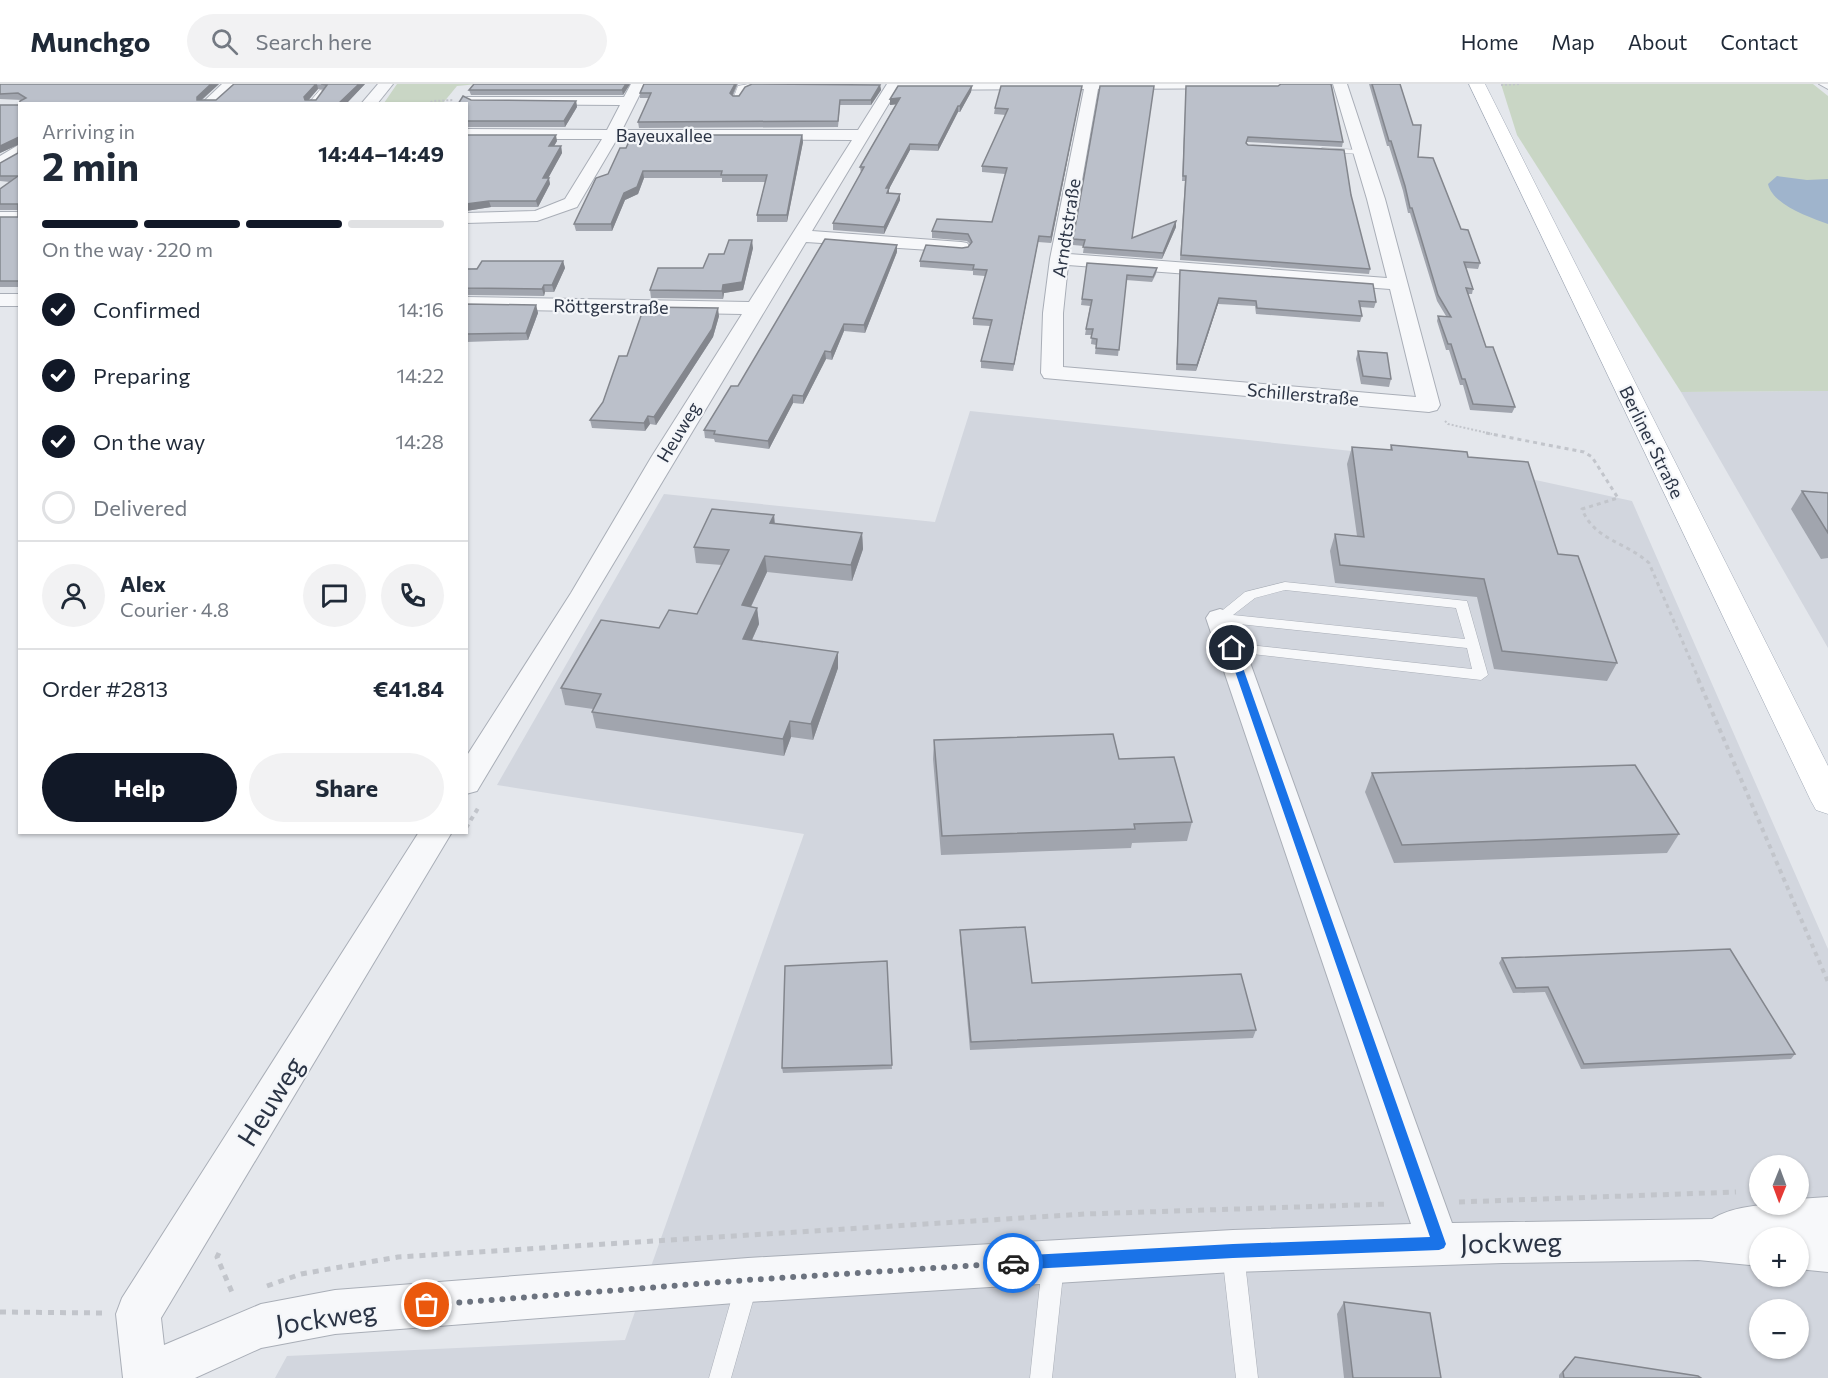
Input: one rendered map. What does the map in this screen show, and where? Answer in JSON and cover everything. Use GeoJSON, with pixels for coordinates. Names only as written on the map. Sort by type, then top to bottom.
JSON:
{"type":"FeatureCollection","features":[{"type":"Feature","properties":{"kind":"main road","name":"Berliner Straße"},"geometry":{"type":"LineString","coordinates":[[1487,85],[1828,801]]}},
{"type":"Feature","properties":{"kind":"street"},"geometry":{"type":"LineString","coordinates":[[210,102],[231,84]]}},
{"type":"Feature","properties":{"kind":"street"},"geometry":{"type":"LineString","coordinates":[[370,102],[386,84]]}},
{"type":"Feature","properties":{"kind":"street"},"geometry":{"type":"LineString","coordinates":[[468,218],[537,216],[571,203],[612,135],[638,84]]}},
{"type":"Feature","properties":{"kind":"street"},"geometry":{"type":"LineString","coordinates":[[891,85],[1277,84]]}},
{"type":"Feature","properties":{"kind":"street"},"geometry":{"type":"LineString","coordinates":[[1340,84],[1376,199],[1396,284],[1429,405]]}},
{"type":"Feature","properties":{"kind":"street","name":"Heuweg"},"geometry":{"type":"LineString","coordinates":[[468,780],[891,85]]}},
{"type":"Feature","properties":{"kind":"street","name":"Arndtstraße"},"geometry":{"type":"LineString","coordinates":[[1052,373],[1053,313],[1059,259],[1091,85]]}},
{"type":"Feature","properties":{"kind":"street"},"geometry":{"type":"LineString","coordinates":[[472,100],[630,101]]}},
{"type":"Feature","properties":{"kind":"street","name":"Bayeuxallee"},"geometry":{"type":"LineString","coordinates":[[468,134],[862,135]]}},
{"type":"Feature","properties":{"kind":"street"},"geometry":{"type":"LineString","coordinates":[[0,163],[18,150]]}},
{"type":"Feature","properties":{"kind":"street"},"geometry":{"type":"LineString","coordinates":[[0,217],[18,217]]}},
{"type":"Feature","properties":{"kind":"street"},"geometry":{"type":"LineString","coordinates":[[800,236],[961,247]]}},
{"type":"Feature","properties":{"kind":"street"},"geometry":{"type":"LineString","coordinates":[[1059,259],[1396,284]]}},
{"type":"Feature","properties":{"kind":"street"},"geometry":{"type":"LineString","coordinates":[[0,300],[18,300]]}},
{"type":"Feature","properties":{"kind":"street","name":"Röttgerstraße"},"geometry":{"type":"LineString","coordinates":[[468,303],[756,308]]}},
{"type":"Feature","properties":{"kind":"street","name":"Schillerstraße"},"geometry":{"type":"LineString","coordinates":[[1052,373],[1429,405]]}},
{"type":"Feature","properties":{"kind":"street"},"geometry":{"type":"LineString","coordinates":[[1226,633],[1439,1244]]}},
{"type":"Feature","properties":{"kind":"street","name":"Heuweg"},"geometry":{"type":"LineString","coordinates":[[138,1314],[435,834]]}},
{"type":"Feature","properties":{"kind":"street","name":"Jockweg"},"geometry":{"type":"LineString","coordinates":[[1698,1239],[1792,1220],[1828,1218]]}},
{"type":"Feature","properties":{"kind":"street","name":"Jockweg"},"geometry":{"type":"LineString","coordinates":[[152,1378],[191,1355],[261,1326],[335,1312],[748,1280],[1233,1251],[1698,1239],[1749,1244]]}},
{"type":"Feature","properties":{"kind":"street"},"geometry":{"type":"LineString","coordinates":[[1809,1249],[1828,1251]]}},
{"type":"Feature","properties":{"kind":"street"},"geometry":{"type":"LineString","coordinates":[[138,1314],[146,1378]]}},
{"type":"Feature","properties":{"kind":"lane"},"geometry":{"type":"LineString","coordinates":[[736,96],[737,91],[741,88],[759,84]]}},
{"type":"Feature","properties":{"kind":"lane"},"geometry":{"type":"LineString","coordinates":[[313,102],[323,92]]}},
{"type":"Feature","properties":{"kind":"lane"},"geometry":{"type":"LineString","coordinates":[[1317,150],[1361,152]]}},
{"type":"Feature","properties":{"kind":"lane"},"geometry":{"type":"LineString","coordinates":[[1285,586],[1462,604],[1481,675],[1226,633],[1250,595],[1285,586]]}},
{"type":"Feature","properties":{"kind":"lane"},"geometry":{"type":"LineString","coordinates":[[1226,633],[1473,644]]}},
{"type":"Feature","properties":{"kind":"lane"},"geometry":{"type":"LineString","coordinates":[[1233,1251],[1247,1378]]}},
{"type":"Feature","properties":{"kind":"lane"},"geometry":{"type":"LineString","coordinates":[[1041,1378],[1053,1261]]}},
{"type":"Feature","properties":{"kind":"lane"},"geometry":{"type":"LineString","coordinates":[[720,1378],[748,1280]]}},
{"type":"Feature","properties":{"kind":"path"},"geometry":{"type":"LineString","coordinates":[[1487,85],[1521,84]]}},
{"type":"Feature","properties":{"kind":"path"},"geometry":{"type":"LineString","coordinates":[[1429,405],[1448,424],[1511,439],[1584,452],[1592,457],[1618,498],[1610,503],[1593,504],[1582,509],[1588,523],[1599,532],[1639,553],[1649,563],[1828,982]]}},
{"type":"Feature","properties":{"kind":"path"},"geometry":{"type":"LineString","coordinates":[[0,1312],[138,1314]]}},
{"type":"Feature","properties":{"kind":"shaded area"},"geometry":{"type":"Polygon","coordinates":[[[1828,391],[1828,648],[1681,392],[1828,391]]]}},
{"type":"Feature","properties":{"kind":"shaded area"},"geometry":{"type":"Polygon","coordinates":[[[970,411],[1448,461],[1632,501],[1828,949],[1828,1378],[275,1378],[287,1356],[625,1340],[804,834],[497,785],[664,494],[935,522],[970,411]]]}},
{"type":"Feature","properties":{"kind":"green space"},"geometry":{"type":"Polygon","coordinates":[[[397,84],[478,84],[457,86],[444,102],[385,102],[397,84]]]}},
{"type":"Feature","properties":{"kind":"green space"},"geometry":{"type":"Polygon","coordinates":[[[1501,84],[1813,84],[1828,96],[1828,391],[1681,392],[1517,135],[1501,84]]]}},
{"type":"Feature","properties":{"kind":"water"},"geometry":{"type":"Polygon","coordinates":[[[1777,176],[1807,180],[1828,179],[1828,224],[1793,209],[1777,198],[1768,184],[1777,176]]]}},
{"type":"Feature","properties":{"kind":"building"},"geometry":{"type":"Polygon","coordinates":[[[0,84],[211,84],[197,97],[197,100],[216,100],[234,84],[316,84],[304,97],[305,100],[316,100],[327,85],[321,84],[359,84],[340,102],[20,102],[26,98],[18,93],[0,94],[0,84]]]}},
{"type":"Feature","properties":{"kind":"building"},"geometry":{"type":"Polygon","coordinates":[[[474,84],[626,84],[622,90],[469,90],[474,84]]]}},
{"type":"Feature","properties":{"kind":"building"},"geometry":{"type":"Polygon","coordinates":[[[644,84],[735,84],[730,93],[733,96],[739,96],[745,87],[752,84],[880,85],[871,100],[840,100],[838,121],[638,122],[651,93],[640,93],[644,84]]]}},
{"type":"Feature","properties":{"kind":"building"},"geometry":{"type":"Polygon","coordinates":[[[1281,84],[1331,84],[1343,142],[1248,137],[1246,143],[1248,145],[1344,150],[1351,195],[1370,269],[1181,255],[1186,176],[1183,176],[1186,86],[1278,86],[1281,84]]]}},
{"type":"Feature","properties":{"kind":"building"},"geometry":{"type":"Polygon","coordinates":[[[1372,84],[1400,84],[1413,125],[1421,125],[1418,157],[1433,158],[1461,229],[1468,230],[1480,263],[1464,262],[1473,289],[1466,288],[1486,347],[1493,347],[1515,407],[1473,404],[1465,379],[1462,379],[1451,344],[1448,344],[1438,316],[1451,317],[1438,295],[1372,84]]]}},
{"type":"Feature","properties":{"kind":"building"},"geometry":{"type":"Polygon","coordinates":[[[898,86],[972,86],[958,106],[938,145],[910,144],[886,188],[889,188],[887,193],[900,194],[884,227],[833,223],[864,167],[860,167],[900,98],[890,99],[898,86]]]}},
{"type":"Feature","properties":{"kind":"building"},"geometry":{"type":"Polygon","coordinates":[[[1001,86],[1082,86],[1051,237],[1039,236],[1014,364],[981,361],[992,320],[973,318],[987,270],[973,269],[974,265],[920,261],[926,245],[962,248],[968,247],[972,242],[968,234],[932,231],[937,219],[992,222],[1007,168],[982,166],[1008,109],[995,108],[1001,86]]]}},
{"type":"Feature","properties":{"kind":"building"},"geometry":{"type":"Polygon","coordinates":[[[1100,86],[1154,86],[1132,238],[1176,221],[1163,253],[1083,247],[1085,240],[1073,239],[1100,86]]]}},
{"type":"Feature","properties":{"kind":"building"},"geometry":{"type":"Polygon","coordinates":[[[463,96],[471,100],[576,101],[564,121],[468,121],[468,102],[459,102],[463,96]]]}},
{"type":"Feature","properties":{"kind":"building"},"geometry":{"type":"Polygon","coordinates":[[[0,105],[18,105],[18,137],[0,146],[0,105]]]}},
{"type":"Feature","properties":{"kind":"building"},"geometry":{"type":"Polygon","coordinates":[[[468,135],[556,135],[549,146],[561,146],[543,178],[549,178],[536,201],[489,201],[468,204],[468,135]]]}},
{"type":"Feature","properties":{"kind":"building"},"geometry":{"type":"Polygon","coordinates":[[[632,135],[802,135],[787,215],[757,215],[767,175],[721,175],[722,171],[643,171],[637,187],[624,193],[611,224],[574,224],[596,178],[608,174],[620,148],[626,148],[632,135]]]}},
{"type":"Feature","properties":{"kind":"building"},"geometry":{"type":"Polygon","coordinates":[[[18,153],[18,176],[0,176],[0,163],[18,153]]]}},
{"type":"Feature","properties":{"kind":"building"},"geometry":{"type":"Polygon","coordinates":[[[18,176],[18,204],[0,204],[0,189],[18,176]]]}},
{"type":"Feature","properties":{"kind":"building"},"geometry":{"type":"Polygon","coordinates":[[[0,217],[18,217],[18,281],[0,281],[0,217]]]}},
{"type":"Feature","properties":{"kind":"building"},"geometry":{"type":"Polygon","coordinates":[[[825,239],[897,245],[864,325],[844,324],[831,352],[825,351],[803,396],[793,395],[768,441],[714,434],[715,431],[704,430],[731,386],[738,386],[825,239]]]}},
{"type":"Feature","properties":{"kind":"building"},"geometry":{"type":"Polygon","coordinates":[[[729,240],[752,240],[742,282],[723,285],[722,291],[650,290],[658,268],[703,268],[709,254],[724,254],[729,240]]]}},
{"type":"Feature","properties":{"kind":"building"},"geometry":{"type":"Polygon","coordinates":[[[482,261],[563,261],[552,285],[544,285],[542,289],[468,288],[468,269],[477,269],[482,261]]]}},
{"type":"Feature","properties":{"kind":"building"},"geometry":{"type":"Polygon","coordinates":[[[1087,263],[1157,268],[1153,277],[1127,275],[1119,350],[1096,348],[1097,339],[1091,338],[1093,329],[1086,329],[1092,300],[1082,299],[1087,263]]]}},
{"type":"Feature","properties":{"kind":"building"},"geometry":{"type":"Polygon","coordinates":[[[1180,270],[1373,284],[1376,302],[1359,301],[1362,316],[1257,308],[1256,301],[1219,298],[1197,365],[1177,364],[1180,270]]]}},
{"type":"Feature","properties":{"kind":"building"},"geometry":{"type":"Polygon","coordinates":[[[468,304],[536,305],[526,333],[468,334],[468,304]]]}},
{"type":"Feature","properties":{"kind":"building"},"geometry":{"type":"Polygon","coordinates":[[[644,307],[718,308],[712,329],[654,417],[648,416],[644,423],[590,420],[603,402],[619,356],[627,356],[644,307]]]}},
{"type":"Feature","properties":{"kind":"building"},"geometry":{"type":"Polygon","coordinates":[[[1358,351],[1387,353],[1391,379],[1363,376],[1358,351]]]}},
{"type":"Feature","properties":{"kind":"building"},"geometry":{"type":"Polygon","coordinates":[[[1391,445],[1467,452],[1468,457],[1528,462],[1558,554],[1578,556],[1617,663],[1502,651],[1484,579],[1340,565],[1335,534],[1364,537],[1352,447],[1392,450],[1391,445]]]}},
{"type":"Feature","properties":{"kind":"building"},"geometry":{"type":"Polygon","coordinates":[[[1802,491],[1828,493],[1828,533],[1802,491]]]}},
{"type":"Feature","properties":{"kind":"building"},"geometry":{"type":"Polygon","coordinates":[[[712,509],[774,515],[770,523],[862,533],[851,565],[765,556],[742,605],[757,608],[743,639],[838,652],[811,724],[790,721],[783,739],[592,712],[601,694],[561,688],[601,620],[659,628],[669,610],[697,614],[729,550],[694,547],[712,509]]]}},
{"type":"Feature","properties":{"kind":"building"},"geometry":{"type":"Polygon","coordinates":[[[1113,734],[1119,759],[1174,757],[1192,822],[1134,824],[1135,829],[942,836],[934,740],[1113,734]]]}},
{"type":"Feature","properties":{"kind":"building"},"geometry":{"type":"Polygon","coordinates":[[[1635,765],[1679,834],[1402,845],[1372,773],[1635,765]]]}},
{"type":"Feature","properties":{"kind":"building"},"geometry":{"type":"Polygon","coordinates":[[[1025,927],[1032,983],[1241,974],[1256,1030],[971,1042],[960,930],[1025,927]]]}},
{"type":"Feature","properties":{"kind":"building"},"geometry":{"type":"Polygon","coordinates":[[[1730,949],[1795,1054],[1584,1064],[1548,987],[1516,988],[1502,958],[1730,949]]]}},
{"type":"Feature","properties":{"kind":"building"},"geometry":{"type":"Polygon","coordinates":[[[887,961],[892,1065],[782,1068],[785,966],[887,961]]]}},
{"type":"Feature","properties":{"kind":"building"},"geometry":{"type":"Polygon","coordinates":[[[1344,1302],[1430,1313],[1441,1378],[1353,1378],[1344,1302]]]}},
{"type":"Feature","properties":{"kind":"building"},"geometry":{"type":"Polygon","coordinates":[[[1575,1357],[1701,1378],[1564,1378],[1563,1372],[1575,1357]]]}},
{"type":"Feature","properties":{"kind":"way so far"},"geometry":{"type":"LineString","coordinates":[[427,1305],[748,1280],[1013,1263]]}},
{"type":"Feature","properties":{"kind":"route"},"geometry":{"type":"LineString","coordinates":[[1013,1263],[1233,1251],[1439,1244],[1232,648]]}}]}
